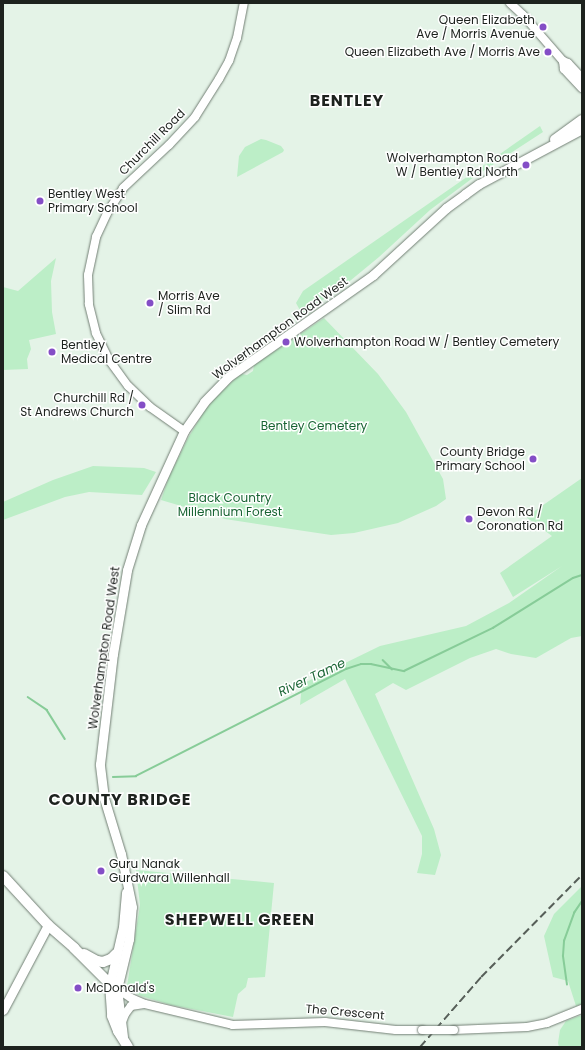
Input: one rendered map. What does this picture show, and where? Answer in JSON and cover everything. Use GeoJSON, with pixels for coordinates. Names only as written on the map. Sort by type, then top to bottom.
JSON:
{"type":"FeatureCollection","features":[{"type":"Feature","properties":{"kind":"main road","name":"Wolverhampton Road West"},"geometry":{"type":"LineString","coordinates":[[546,147],[556,137],[582,119]]}},
{"type":"Feature","properties":{"kind":"main road","name":"Wolverhampton Road West"},"geometry":{"type":"LineString","coordinates":[[113,987],[129,939],[133,917],[131,896],[121,854],[104,798],[100,764],[114,646],[127,570],[136,538],[149,505],[184,431],[204,402],[228,377],[366,280],[465,194],[479,184],[582,129]]}},
{"type":"Feature","properties":{"kind":"main road"},"geometry":{"type":"LineString","coordinates":[[3,876],[48,925],[74,948],[113,987],[123,1037]]}},
{"type":"Feature","properties":{"kind":"main road","name":"Wolverhampton Road West"},"geometry":{"type":"LineString","coordinates":[[113,987],[116,954],[123,927],[127,884]]}},
{"type":"Feature","properties":{"kind":"main road"},"geometry":{"type":"LineString","coordinates":[[3,1010],[48,925]]}},
{"type":"Feature","properties":{"kind":"main road"},"geometry":{"type":"LineString","coordinates":[[74,948],[100,962],[111,959],[116,954]]}},
{"type":"Feature","properties":{"kind":"main road"},"geometry":{"type":"LineString","coordinates":[[113,987],[112,1016],[118,1031],[128,1047]]}},
{"type":"Feature","properties":{"kind":"street","name":"Churchill Road"},"geometry":{"type":"LineString","coordinates":[[184,431],[150,407],[128,386],[109,360],[96,333],[89,304],[88,275],[96,237],[107,213],[123,188],[169,145],[195,117],[219,79],[229,61],[237,38],[244,3]]}},
{"type":"Feature","properties":{"kind":"street"},"geometry":{"type":"LineString","coordinates":[[510,3],[523,15],[563,61],[568,63],[582,78]]}},
{"type":"Feature","properties":{"kind":"street"},"geometry":{"type":"LineString","coordinates":[[563,61],[564,69],[582,88]]}},
{"type":"Feature","properties":{"kind":"street","name":"The Crescent"},"geometry":{"type":"LineString","coordinates":[[113,987],[131,998],[145,1004],[233,1025],[325,1022],[396,1030],[454,1030],[527,1027],[547,1023],[582,1009]]}},
{"type":"Feature","properties":{"kind":"street"},"geometry":{"type":"LineString","coordinates":[[121,1026],[128,1009],[135,1005],[145,1004]]}},
{"type":"Feature","properties":{"kind":"green space"},"geometry":{"type":"Polygon","coordinates":[[[540,126],[543,132],[474,177],[430,210],[379,257],[345,285],[302,314],[296,303],[303,291],[540,126]]]}},
{"type":"Feature","properties":{"kind":"green space"},"geometry":{"type":"Polygon","coordinates":[[[261,139],[281,146],[284,150],[283,152],[237,177],[239,156],[245,147],[261,139]]]}},
{"type":"Feature","properties":{"kind":"green space"},"geometry":{"type":"Polygon","coordinates":[[[56,258],[51,281],[52,312],[56,334],[29,340],[31,349],[27,359],[28,369],[3,370],[3,287],[18,291],[56,258]]]}},
{"type":"Feature","properties":{"kind":"green space","name":"Bentley Cemetery"},"geometry":{"type":"Polygon","coordinates":[[[324,318],[378,374],[406,412],[443,479],[446,499],[436,506],[398,523],[354,533],[331,535],[225,519],[161,500],[169,477],[188,438],[205,410],[216,397],[237,377],[242,374],[247,375],[253,371],[254,365],[324,318]]]}},
{"type":"Feature","properties":{"kind":"green space","name":"Black Country Millennium Forest"},"geometry":{"type":"Polygon","coordinates":[[[93,466],[144,468],[156,472],[142,495],[89,492],[65,497],[3,520],[3,502],[53,480],[93,466]]]}},
{"type":"Feature","properties":{"kind":"green space"},"geometry":{"type":"Polygon","coordinates":[[[582,478],[582,636],[571,638],[536,658],[511,654],[496,649],[470,658],[406,690],[393,683],[375,694],[434,829],[441,855],[435,875],[417,873],[422,854],[422,836],[345,679],[300,705],[302,684],[380,646],[466,626],[509,603],[562,566],[513,597],[500,573],[552,536],[526,517],[582,478]]]}},
{"type":"Feature","properties":{"kind":"green space"},"geometry":{"type":"Polygon","coordinates":[[[136,870],[274,883],[265,977],[248,978],[246,987],[238,994],[233,1017],[171,1005],[141,996],[129,990],[127,986],[140,905],[136,870]]]}},
{"type":"Feature","properties":{"kind":"green space"},"geometry":{"type":"Polygon","coordinates":[[[582,886],[582,1004],[576,1006],[568,981],[553,977],[544,936],[554,914],[582,886]]]}},
{"type":"Feature","properties":{"kind":"green space"},"geometry":{"type":"Polygon","coordinates":[[[582,1016],[582,1047],[559,1047],[558,1043],[560,1030],[566,1021],[582,1016]]]}},
{"type":"Feature","properties":{"kind":"waterway","name":"River Tame"},"geometry":{"type":"LineString","coordinates":[[113,777],[136,776],[346,669],[361,664],[371,664],[404,671],[493,628],[573,578],[582,575]]}},
{"type":"Feature","properties":{"kind":"waterway","name":"River Tame"},"geometry":{"type":"LineString","coordinates":[[383,660],[392,669]]}},
{"type":"Feature","properties":{"kind":"waterway","name":"River Tame"},"geometry":{"type":"LineString","coordinates":[[28,697],[47,710],[65,739]]}},
{"type":"Feature","properties":{"kind":"waterway"},"geometry":{"type":"LineString","coordinates":[[567,985],[563,956],[564,941],[574,913],[582,901]]}},
{"type":"Feature","properties":{"kind":"railway"},"geometry":{"type":"LineString","coordinates":[[420,1047],[481,977],[582,875]]}},
{"type":"Feature","properties":{"kind":"place","name":"Queen Elizabeth Ave / Morris Avenue"},"geometry":{"type":"Point","coordinates":[543,27]}},
{"type":"Feature","properties":{"kind":"place","name":"Queen Elizabeth Ave / Morris Ave"},"geometry":{"type":"Point","coordinates":[548,52]}},
{"type":"Feature","properties":{"kind":"place","name":"Wolverhampton Road W / Bentley Rd North"},"geometry":{"type":"Point","coordinates":[526,165]}},
{"type":"Feature","properties":{"kind":"place","name":"Bentley West Primary School"},"geometry":{"type":"Point","coordinates":[40,201]}},
{"type":"Feature","properties":{"kind":"place","name":"Morris Ave / Slim Rd"},"geometry":{"type":"Point","coordinates":[150,303]}},
{"type":"Feature","properties":{"kind":"place","name":"Wolverhampton Road W / Bentley Cemetery"},"geometry":{"type":"Point","coordinates":[286,342]}},
{"type":"Feature","properties":{"kind":"place","name":"Bentley Medical Centre"},"geometry":{"type":"Point","coordinates":[52,352]}},
{"type":"Feature","properties":{"kind":"place","name":"Churchill Rd / St Andrews Church"},"geometry":{"type":"Point","coordinates":[142,405]}},
{"type":"Feature","properties":{"kind":"place","name":"County Bridge Primary School"},"geometry":{"type":"Point","coordinates":[533,459]}},
{"type":"Feature","properties":{"kind":"place","name":"Devon Rd / Coronation Rd"},"geometry":{"type":"Point","coordinates":[469,519]}},
{"type":"Feature","properties":{"kind":"place","name":"Guru Nanak Gurdwara Willenhall"},"geometry":{"type":"Point","coordinates":[101,871]}},
{"type":"Feature","properties":{"kind":"place","name":"McDonald's"},"geometry":{"type":"Point","coordinates":[78,988]}},
{"type":"Feature","properties":{"kind":"district","name":"BENTLEY"},"geometry":{"type":"Point","coordinates":[347,101]}},
{"type":"Feature","properties":{"kind":"district","name":"COUNTY BRIDGE"},"geometry":{"type":"Point","coordinates":[120,800]}},
{"type":"Feature","properties":{"kind":"district","name":"SHEPWELL GREEN"},"geometry":{"type":"Point","coordinates":[240,920]}}]}
